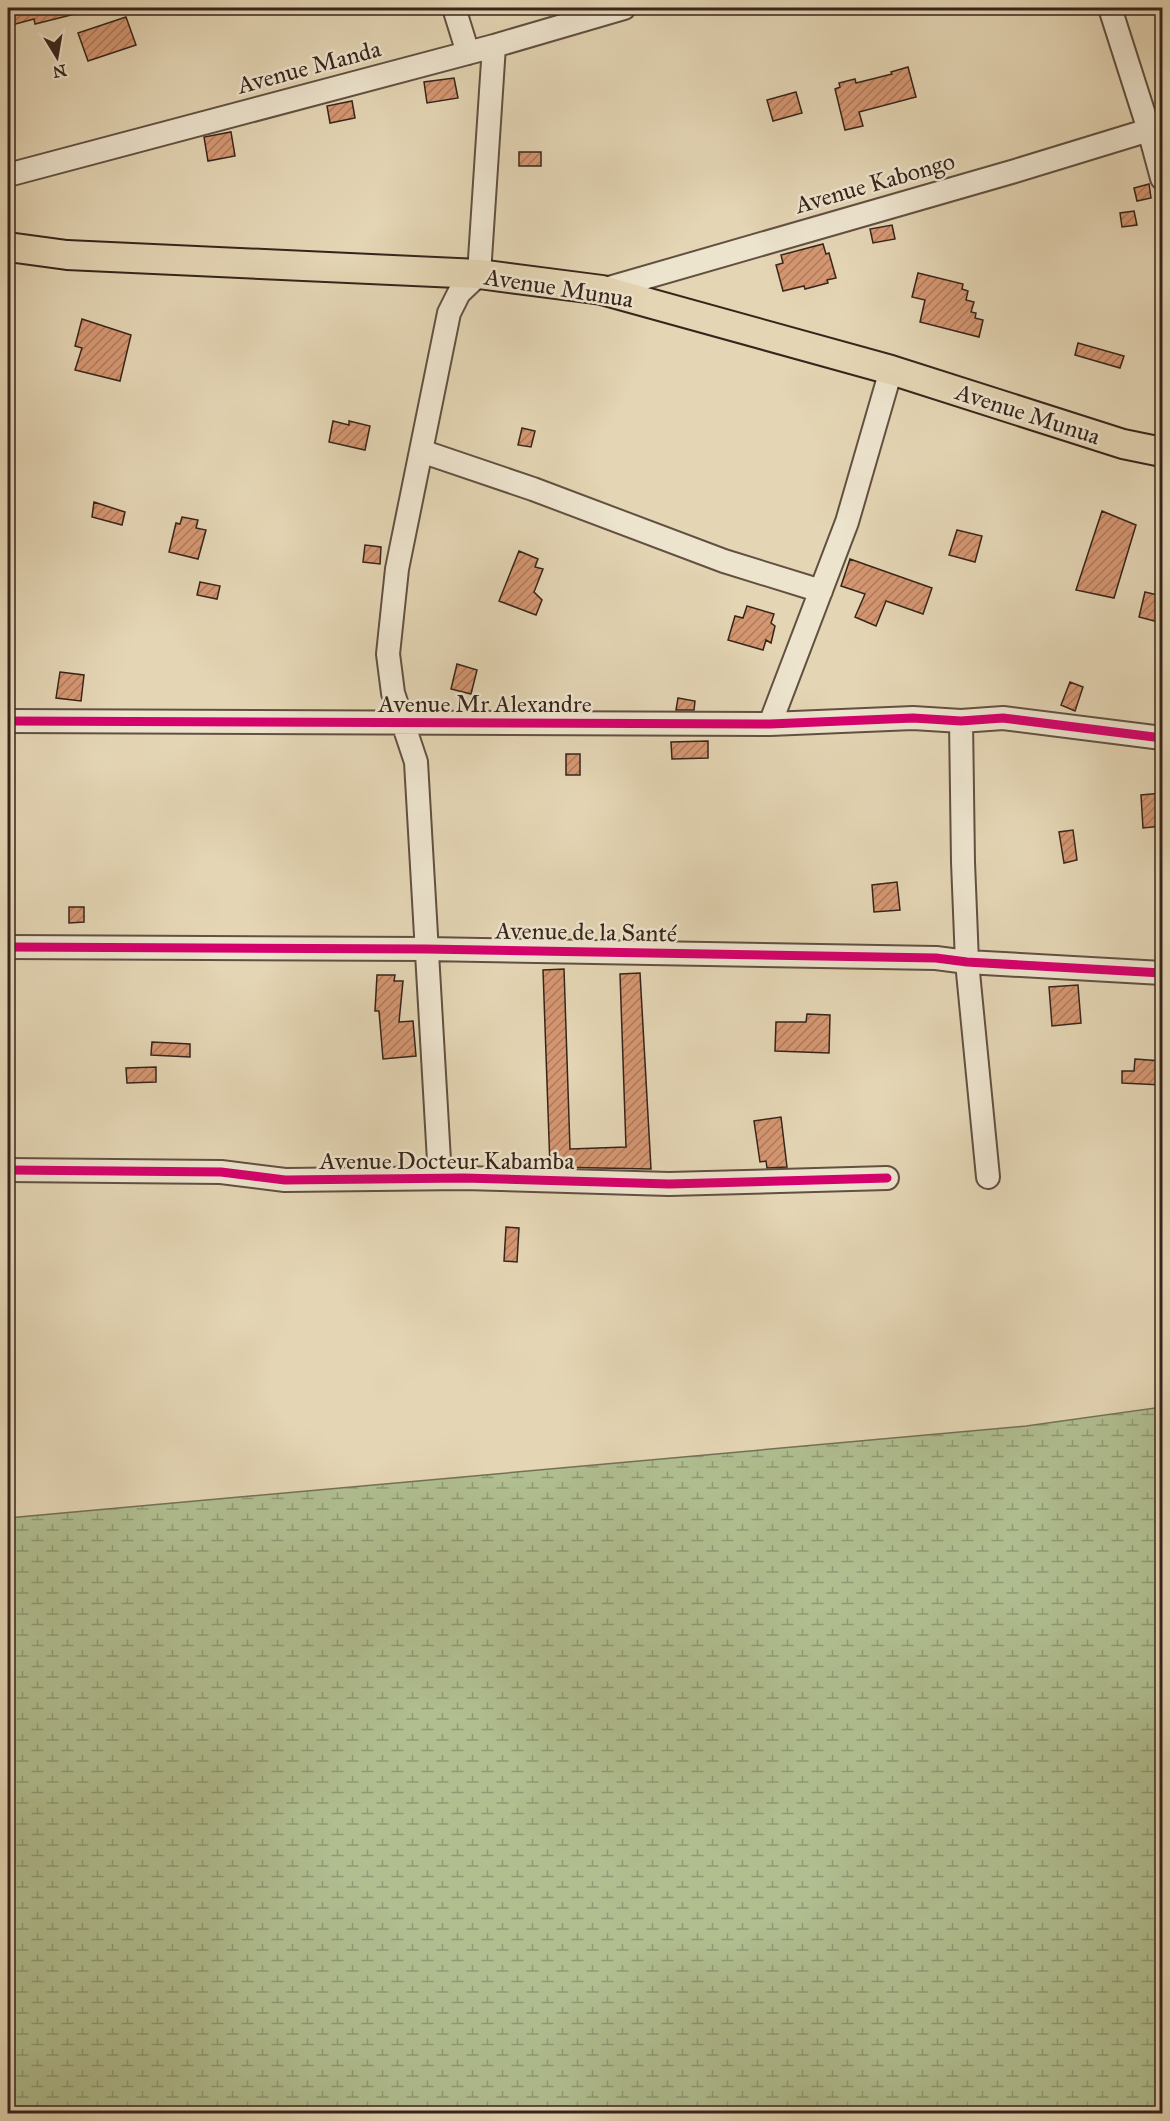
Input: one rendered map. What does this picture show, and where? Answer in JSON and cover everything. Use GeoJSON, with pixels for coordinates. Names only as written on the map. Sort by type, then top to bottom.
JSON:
{"type":"FeatureCollection","features":[{"type":"Feature","properties":{"kind":"main road","name":"Avenue Munua"},"geometry":{"type":"LineString","coordinates":[[8,247],[67,255],[479,274],[602,290],[891,370],[1123,444],[1162,452]]}},
{"type":"Feature","properties":{"kind":"street"},"geometry":{"type":"LineString","coordinates":[[454,8],[468,53]]}},
{"type":"Feature","properties":{"kind":"street","name":"Avenue Manda"},"geometry":{"type":"LineString","coordinates":[[8,175],[494,46],[624,8]]}},
{"type":"Feature","properties":{"kind":"street"},"geometry":{"type":"LineString","coordinates":[[1110,8],[1156,128],[1162,178]]}},
{"type":"Feature","properties":{"kind":"street"},"geometry":{"type":"LineString","coordinates":[[440,1178],[416,762],[393,693],[388,654],[389,630],[396,569],[449,313],[459,293],[479,274],[494,46]]}},
{"type":"Feature","properties":{"kind":"street","name":"Avenue Kabongo"},"geometry":{"type":"LineString","coordinates":[[602,290],[1004,175],[1156,128]]}},
{"type":"Feature","properties":{"kind":"street"},"geometry":{"type":"LineString","coordinates":[[770,724],[847,522],[891,370]]}},
{"type":"Feature","properties":{"kind":"street"},"geometry":{"type":"LineString","coordinates":[[421,451],[533,489],[724,561],[821,591]]}},
{"type":"Feature","properties":{"kind":"street","name":"Avenue Mr Alexandre"},"geometry":{"type":"LineString","coordinates":[[8,721],[770,724],[913,718],[961,721],[1003,718],[1162,738]]}},
{"type":"Feature","properties":{"kind":"street"},"geometry":{"type":"LineString","coordinates":[[961,721],[967,962],[988,1178]]}},
{"type":"Feature","properties":{"kind":"street","name":"Avenue de la Santé"},"geometry":{"type":"LineString","coordinates":[[8,947],[426,949],[936,958],[967,962],[1162,973]]}},
{"type":"Feature","properties":{"kind":"street","name":"Avenue Docteur Kabamba"},"geometry":{"type":"LineString","coordinates":[[8,1170],[221,1172],[285,1180],[440,1178],[669,1184],[887,1178]]}},
{"type":"Feature","properties":{"kind":"green space"},"geometry":{"type":"Polygon","coordinates":[[[1162,1407],[1162,2113],[8,2113],[8,1518],[1026,1426],[1162,1407]]]}},
{"type":"Feature","properties":{"kind":"building"},"geometry":{"type":"Polygon","coordinates":[[[8,8],[82,8],[83,12],[35,24],[34,19],[8,26],[8,8]]]}},
{"type":"Feature","properties":{"kind":"building"},"geometry":{"type":"Polygon","coordinates":[[[126,17],[136,45],[88,61],[78,33],[126,17]]]}},
{"type":"Feature","properties":{"kind":"building"},"geometry":{"type":"Polygon","coordinates":[[[908,67],[916,97],[859,112],[863,126],[845,130],[835,89],[840,87],[839,83],[855,79],[856,83],[892,74],[891,72],[908,67]]]}},
{"type":"Feature","properties":{"kind":"building"},"geometry":{"type":"Polygon","coordinates":[[[454,78],[458,98],[427,103],[424,82],[454,78]]]}},
{"type":"Feature","properties":{"kind":"building"},"geometry":{"type":"Polygon","coordinates":[[[796,92],[802,113],[773,121],[767,100],[796,92]]]}},
{"type":"Feature","properties":{"kind":"building"},"geometry":{"type":"Polygon","coordinates":[[[352,101],[355,118],[330,123],[327,106],[352,101]]]}},
{"type":"Feature","properties":{"kind":"building"},"geometry":{"type":"Polygon","coordinates":[[[231,132],[235,156],[208,161],[204,137],[231,132]]]}},
{"type":"Feature","properties":{"kind":"building"},"geometry":{"type":"Polygon","coordinates":[[[519,152],[541,152],[541,166],[519,166],[519,152]]]}},
{"type":"Feature","properties":{"kind":"building"},"geometry":{"type":"Polygon","coordinates":[[[1149,184],[1151,198],[1137,201],[1134,188],[1149,184]]]}},
{"type":"Feature","properties":{"kind":"building"},"geometry":{"type":"Polygon","coordinates":[[[1134,211],[1137,225],[1122,227],[1120,213],[1134,211]]]}},
{"type":"Feature","properties":{"kind":"building"},"geometry":{"type":"Polygon","coordinates":[[[892,225],[895,239],[873,243],[870,229],[892,225]]]}},
{"type":"Feature","properties":{"kind":"building"},"geometry":{"type":"Polygon","coordinates":[[[823,244],[826,254],[829,253],[836,278],[827,280],[828,283],[805,289],[804,286],[783,291],[776,265],[783,263],[781,255],[823,244]]]}},
{"type":"Feature","properties":{"kind":"building"},"geometry":{"type":"Polygon","coordinates":[[[918,273],[963,284],[962,289],[968,291],[966,300],[974,302],[971,312],[976,313],[975,318],[983,320],[979,337],[920,322],[925,300],[912,297],[918,273]]]}},
{"type":"Feature","properties":{"kind":"building"},"geometry":{"type":"Polygon","coordinates":[[[82,319],[131,335],[120,381],[75,370],[82,348],[75,346],[82,319]]]}},
{"type":"Feature","properties":{"kind":"building"},"geometry":{"type":"Polygon","coordinates":[[[1078,343],[1124,356],[1120,368],[1075,355],[1078,343]]]}},
{"type":"Feature","properties":{"kind":"building"},"geometry":{"type":"Polygon","coordinates":[[[333,421],[349,425],[349,421],[370,426],[365,450],[329,442],[333,421]]]}},
{"type":"Feature","properties":{"kind":"building"},"geometry":{"type":"Polygon","coordinates":[[[522,428],[535,431],[531,447],[518,445],[522,428]]]}},
{"type":"Feature","properties":{"kind":"building"},"geometry":{"type":"Polygon","coordinates":[[[94,502],[125,512],[122,525],[92,517],[94,502]]]}},
{"type":"Feature","properties":{"kind":"building"},"geometry":{"type":"Polygon","coordinates":[[[1102,511],[1136,525],[1114,598],[1076,590],[1102,511]]]}},
{"type":"Feature","properties":{"kind":"building"},"geometry":{"type":"Polygon","coordinates":[[[182,517],[198,520],[196,528],[206,530],[198,559],[169,552],[176,523],[180,524],[182,517]]]}},
{"type":"Feature","properties":{"kind":"building"},"geometry":{"type":"Polygon","coordinates":[[[957,530],[982,536],[975,562],[949,555],[957,530]]]}},
{"type":"Feature","properties":{"kind":"building"},"geometry":{"type":"Polygon","coordinates":[[[365,545],[381,547],[380,564],[363,562],[365,545]]]}},
{"type":"Feature","properties":{"kind":"building"},"geometry":{"type":"Polygon","coordinates":[[[519,551],[538,559],[535,567],[543,569],[534,592],[542,600],[536,615],[499,601],[519,551]]]}},
{"type":"Feature","properties":{"kind":"building"},"geometry":{"type":"Polygon","coordinates":[[[850,559],[932,588],[923,614],[886,601],[876,626],[855,617],[865,594],[841,586],[850,559]]]}},
{"type":"Feature","properties":{"kind":"building"},"geometry":{"type":"Polygon","coordinates":[[[200,582],[220,586],[217,599],[197,595],[200,582]]]}},
{"type":"Feature","properties":{"kind":"building"},"geometry":{"type":"Polygon","coordinates":[[[1145,592],[1162,596],[1162,623],[1139,617],[1145,592]]]}},
{"type":"Feature","properties":{"kind":"building"},"geometry":{"type":"Polygon","coordinates":[[[747,606],[774,614],[771,623],[775,626],[771,643],[766,640],[763,650],[728,640],[735,616],[743,618],[747,606]]]}},
{"type":"Feature","properties":{"kind":"building"},"geometry":{"type":"Polygon","coordinates":[[[457,664],[477,670],[471,694],[451,689],[457,664]]]}},
{"type":"Feature","properties":{"kind":"building"},"geometry":{"type":"Polygon","coordinates":[[[60,672],[84,675],[81,701],[56,698],[60,672]]]}},
{"type":"Feature","properties":{"kind":"building"},"geometry":{"type":"Polygon","coordinates":[[[1070,682],[1083,687],[1075,711],[1061,705],[1070,682]]]}},
{"type":"Feature","properties":{"kind":"building"},"geometry":{"type":"Polygon","coordinates":[[[678,698],[695,701],[694,710],[676,710],[678,698]]]}},
{"type":"Feature","properties":{"kind":"building"},"geometry":{"type":"Polygon","coordinates":[[[708,741],[708,758],[672,759],[671,742],[708,741]]]}},
{"type":"Feature","properties":{"kind":"building"},"geometry":{"type":"Polygon","coordinates":[[[566,754],[580,754],[580,775],[566,775],[566,754]]]}},
{"type":"Feature","properties":{"kind":"building"},"geometry":{"type":"Polygon","coordinates":[[[1162,793],[1162,826],[1143,828],[1141,795],[1162,793]]]}},
{"type":"Feature","properties":{"kind":"building"},"geometry":{"type":"Polygon","coordinates":[[[1073,830],[1077,860],[1064,863],[1059,832],[1073,830]]]}},
{"type":"Feature","properties":{"kind":"building"},"geometry":{"type":"Polygon","coordinates":[[[897,882],[900,910],[874,912],[872,885],[897,882]]]}},
{"type":"Feature","properties":{"kind":"building"},"geometry":{"type":"Polygon","coordinates":[[[69,907],[84,907],[84,922],[69,923],[69,907]]]}},
{"type":"Feature","properties":{"kind":"building"},"geometry":{"type":"Polygon","coordinates":[[[564,969],[570,1149],[626,1147],[620,974],[640,973],[651,1169],[550,1167],[543,970],[564,969]]]}},
{"type":"Feature","properties":{"kind":"building"},"geometry":{"type":"Polygon","coordinates":[[[377,975],[395,975],[394,981],[403,981],[399,1022],[413,1021],[416,1056],[383,1059],[379,1011],[375,1011],[377,975]]]}},
{"type":"Feature","properties":{"kind":"building"},"geometry":{"type":"Polygon","coordinates":[[[1078,985],[1081,1023],[1052,1026],[1049,987],[1078,985]]]}},
{"type":"Feature","properties":{"kind":"building"},"geometry":{"type":"Polygon","coordinates":[[[807,1014],[830,1015],[829,1053],[775,1051],[776,1022],[806,1022],[807,1014]]]}},
{"type":"Feature","properties":{"kind":"building"},"geometry":{"type":"Polygon","coordinates":[[[152,1042],[190,1044],[190,1057],[151,1055],[152,1042]]]}},
{"type":"Feature","properties":{"kind":"building"},"geometry":{"type":"Polygon","coordinates":[[[1135,1059],[1162,1061],[1162,1085],[1122,1083],[1122,1071],[1134,1071],[1135,1059]]]}},
{"type":"Feature","properties":{"kind":"building"},"geometry":{"type":"Polygon","coordinates":[[[156,1067],[156,1082],[127,1083],[126,1068],[156,1067]]]}},
{"type":"Feature","properties":{"kind":"building"},"geometry":{"type":"Polygon","coordinates":[[[781,1117],[787,1167],[767,1168],[766,1161],[760,1162],[754,1121],[781,1117]]]}},
{"type":"Feature","properties":{"kind":"building"},"geometry":{"type":"Polygon","coordinates":[[[506,1227],[519,1228],[517,1262],[504,1261],[506,1227]]]}},
{"type":"Feature","properties":{"kind":"cycle path"},"geometry":{"type":"LineString","coordinates":[[8,721],[770,724],[913,718],[961,721],[1003,718],[1162,738]]}},
{"type":"Feature","properties":{"kind":"cycle path"},"geometry":{"type":"LineString","coordinates":[[8,947],[426,949],[936,958],[967,962],[1162,973]]}},
{"type":"Feature","properties":{"kind":"cycle path"},"geometry":{"type":"LineString","coordinates":[[8,1170],[221,1172],[285,1180],[464,1178],[669,1184],[887,1178]]}}]}
